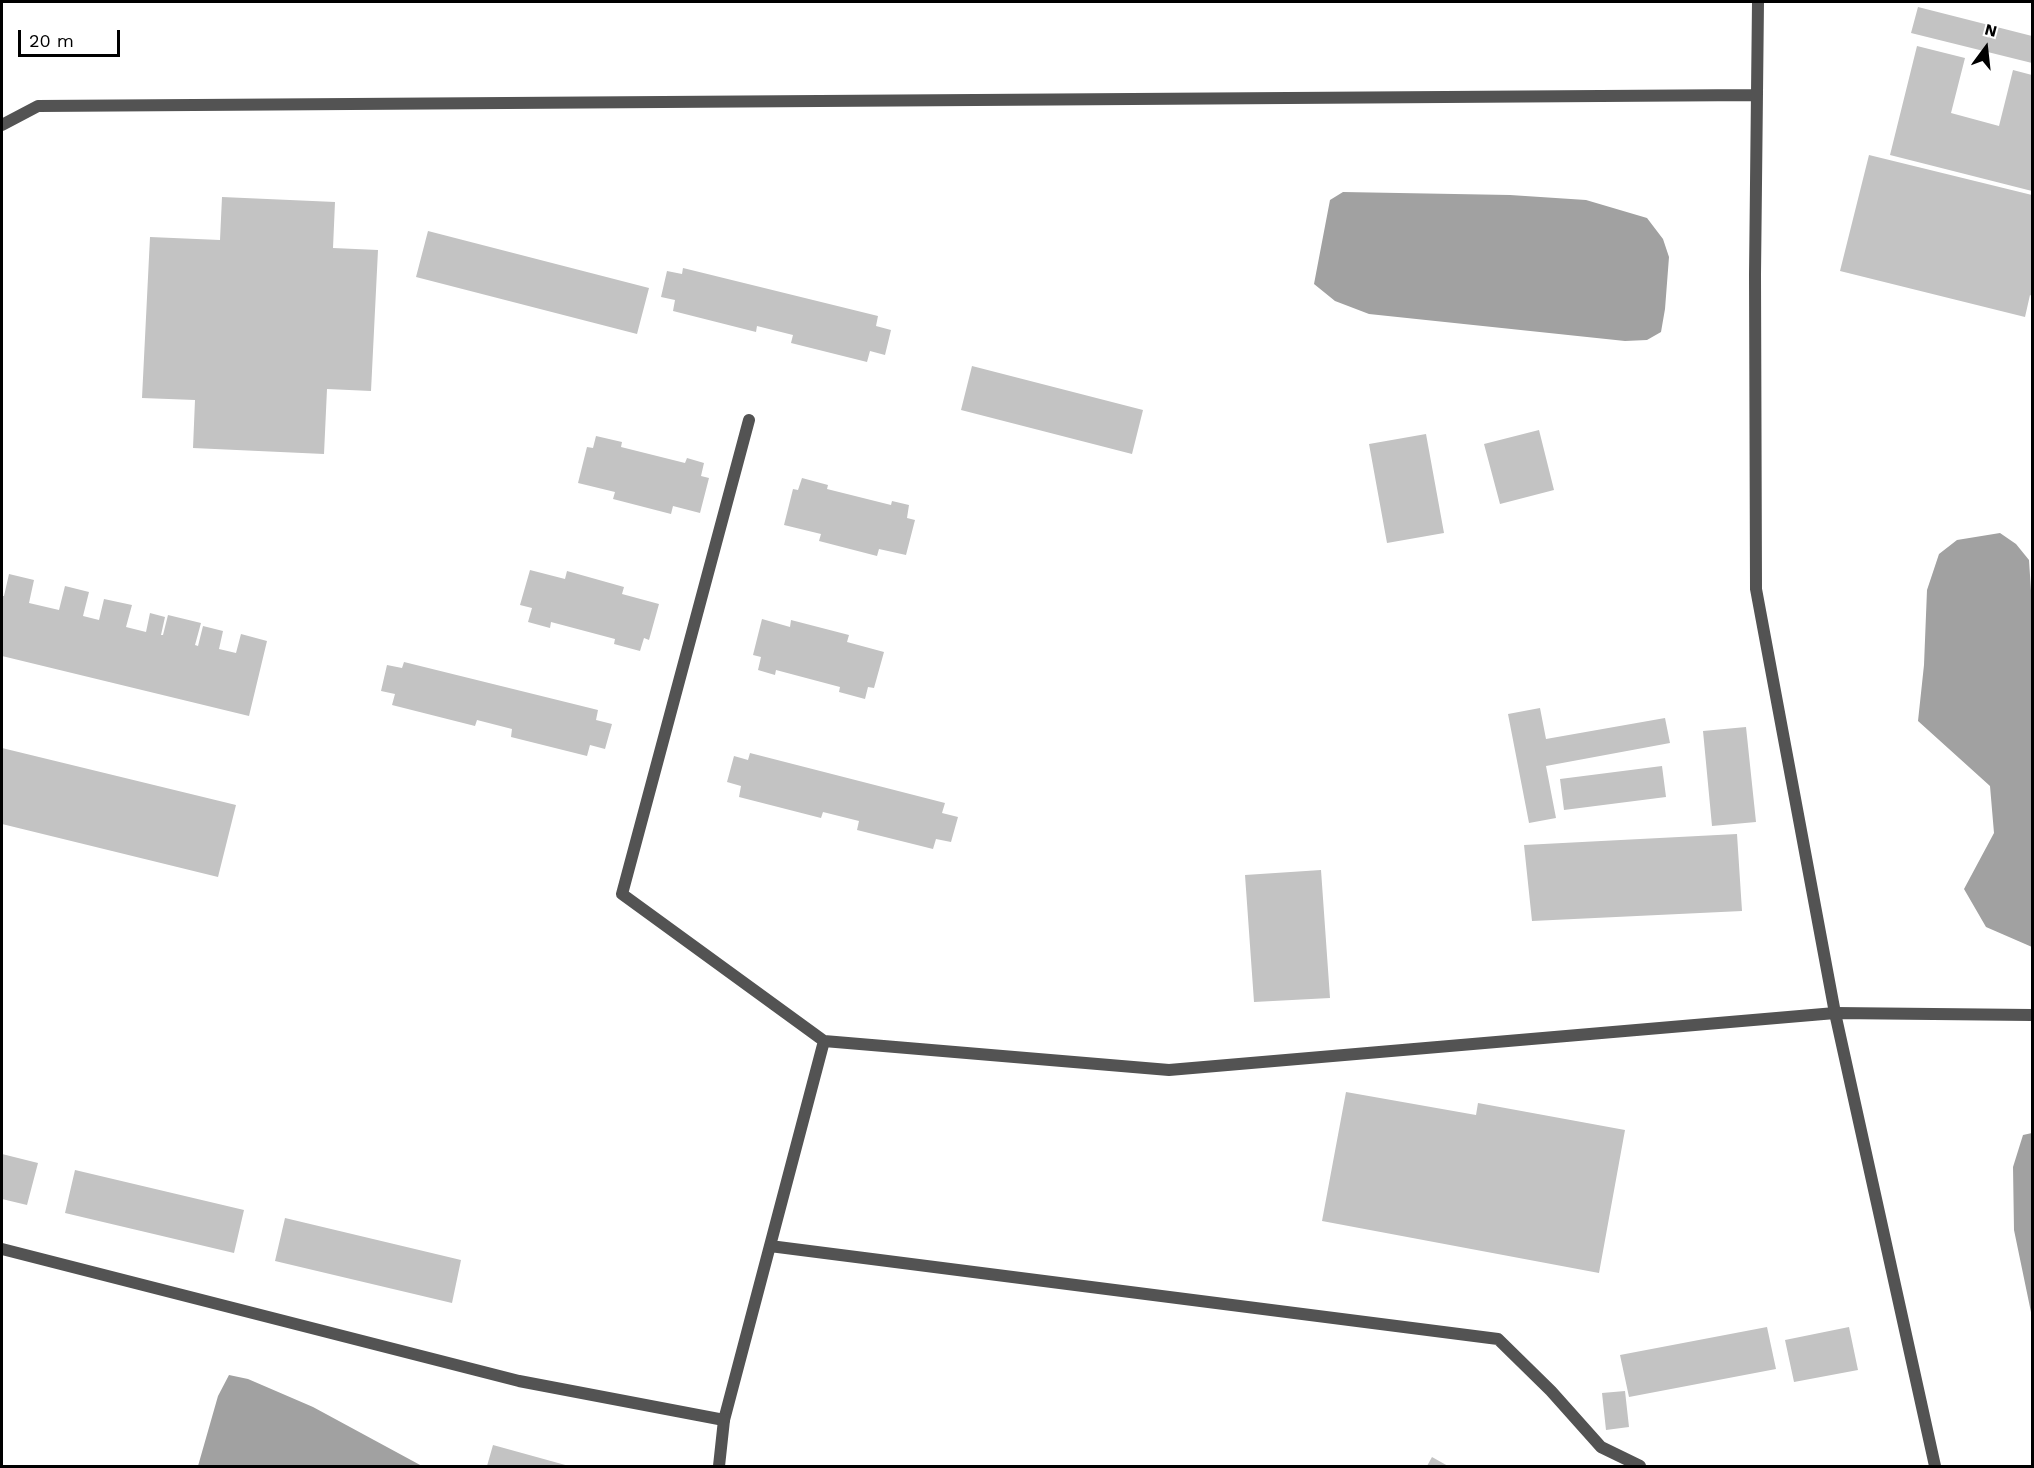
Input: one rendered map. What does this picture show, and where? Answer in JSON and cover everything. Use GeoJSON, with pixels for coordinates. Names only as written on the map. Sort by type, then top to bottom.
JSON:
{"type":"FeatureCollection","features":[{"type":"Feature","properties":{"kind":"street"},"geometry":{"type":"LineString","coordinates":[[1758,2],[1755,262],[1756,589],[1835,1012],[1935,1467]]}},
{"type":"Feature","properties":{"kind":"street"},"geometry":{"type":"LineString","coordinates":[[2,125],[38,106],[1757,95]]}},
{"type":"Feature","properties":{"kind":"street"},"geometry":{"type":"LineString","coordinates":[[749,420],[622,894],[824,1041],[1169,1070],[1835,1012],[2032,1015]]}},
{"type":"Feature","properties":{"kind":"street"},"geometry":{"type":"LineString","coordinates":[[719,1467],[724,1420],[824,1041]]}},
{"type":"Feature","properties":{"kind":"street"},"geometry":{"type":"LineString","coordinates":[[770,1246],[1498,1339],[1551,1391],[1601,1447],[1640,1467]]}},
{"type":"Feature","properties":{"kind":"street"},"geometry":{"type":"LineString","coordinates":[[2,1249],[519,1381],[724,1420]]}},
{"type":"Feature","properties":{"kind":"shaded area"},"geometry":{"type":"Polygon","coordinates":[[[1343,192],[1510,195],[1586,200],[1647,218],[1663,239],[1669,257],[1661,332],[1647,340],[1625,341],[1369,314],[1335,301],[1314,284],[1330,200],[1343,192]]]}},
{"type":"Feature","properties":{"kind":"shaded area"},"geometry":{"type":"Polygon","coordinates":[[[2000,533],[2016,544],[2029,560],[2032,606],[2032,947],[1986,927],[1964,889],[1994,833],[1990,786],[1918,721],[1924,665],[1927,590],[1939,554],[1957,540],[2000,533]]]}},
{"type":"Feature","properties":{"kind":"shaded area"},"geometry":{"type":"Polygon","coordinates":[[[2032,1133],[2032,1317],[2014,1230],[2013,1167],[2023,1135],[2032,1133]]]}},
{"type":"Feature","properties":{"kind":"shaded area"},"geometry":{"type":"Polygon","coordinates":[[[229,1375],[248,1379],[313,1407],[422,1466],[198,1466],[218,1396],[229,1375]]]}},
{"type":"Feature","properties":{"kind":"building"},"geometry":{"type":"Polygon","coordinates":[[[1918,7],[2032,36],[2032,63],[1911,33],[1918,7]]]}},
{"type":"Feature","properties":{"kind":"building"},"geometry":{"type":"Polygon","coordinates":[[[1917,46],[1965,58],[1951,113],[1999,126],[2013,70],[2032,75],[2032,191],[1890,155],[1917,46]]]}},
{"type":"Feature","properties":{"kind":"building"},"geometry":{"type":"Polygon","coordinates":[[[1869,155],[2032,195],[2032,296],[2030,295],[2025,317],[1840,271],[1869,155]]]}},
{"type":"Feature","properties":{"kind":"building"},"geometry":{"type":"Polygon","coordinates":[[[222,197],[335,202],[333,248],[378,250],[371,391],[327,389],[324,454],[193,448],[195,400],[142,398],[150,237],[220,240],[222,197]]]}},
{"type":"Feature","properties":{"kind":"building"},"geometry":{"type":"Polygon","coordinates":[[[428,231],[649,288],[637,334],[416,277],[428,231]]]}},
{"type":"Feature","properties":{"kind":"building"},"geometry":{"type":"Polygon","coordinates":[[[683,268],[878,316],[876,326],[891,330],[885,355],[870,351],[867,362],[791,343],[793,335],[757,326],[756,332],[673,311],[675,300],[661,297],[667,271],[682,274],[683,268]]]}},
{"type":"Feature","properties":{"kind":"building"},"geometry":{"type":"Polygon","coordinates":[[[972,366],[1143,410],[1132,454],[961,410],[972,366]]]}},
{"type":"Feature","properties":{"kind":"building"},"geometry":{"type":"Polygon","coordinates":[[[1539,430],[1554,490],[1500,504],[1484,444],[1539,430]]]}},
{"type":"Feature","properties":{"kind":"building"},"geometry":{"type":"Polygon","coordinates":[[[1426,434],[1444,533],[1387,543],[1369,444],[1426,434]]]}},
{"type":"Feature","properties":{"kind":"building"},"geometry":{"type":"Polygon","coordinates":[[[596,436],[622,442],[621,447],[685,463],[687,458],[704,463],[701,476],[709,478],[700,513],[673,506],[671,514],[613,499],[615,492],[578,483],[587,447],[593,448],[596,436]]]}},
{"type":"Feature","properties":{"kind":"building"},"geometry":{"type":"Polygon","coordinates":[[[802,478],[828,485],[827,489],[891,505],[892,501],[909,505],[907,518],[915,520],[906,555],[879,549],[877,556],[819,541],[821,534],[784,525],[793,489],[798,490],[802,478]]]}},
{"type":"Feature","properties":{"kind":"building"},"geometry":{"type":"Polygon","coordinates":[[[530,570],[565,579],[567,571],[624,587],[622,594],[659,604],[649,640],[644,638],[640,651],[614,644],[615,639],[551,622],[550,628],[528,622],[532,608],[520,605],[530,570]]]}},
{"type":"Feature","properties":{"kind":"building"},"geometry":{"type":"Polygon","coordinates":[[[9,574],[34,580],[29,603],[59,610],[65,586],[89,592],[83,616],[99,620],[104,599],[132,605],[126,627],[146,632],[150,613],[165,617],[161,635],[163,635],[168,615],[201,623],[195,645],[198,646],[203,626],[223,631],[219,649],[236,653],[241,634],[267,641],[249,716],[2,656],[2,596],[4,596],[9,574]]]}},
{"type":"Feature","properties":{"kind":"building"},"geometry":{"type":"Polygon","coordinates":[[[762,619],[790,627],[791,620],[849,635],[847,642],[884,652],[874,688],[868,687],[865,699],[839,692],[840,687],[776,670],[775,675],[758,670],[761,657],[753,655],[762,619]]]}},
{"type":"Feature","properties":{"kind":"building"},"geometry":{"type":"Polygon","coordinates":[[[404,662],[598,710],[596,720],[612,724],[605,749],[590,745],[587,756],[511,737],[512,729],[477,720],[475,726],[392,705],[395,694],[381,691],[387,665],[402,668],[404,662]]]}},
{"type":"Feature","properties":{"kind":"building"},"geometry":{"type":"Polygon","coordinates":[[[1540,708],[1546,739],[1665,718],[1670,743],[1546,766],[1556,818],[1529,823],[1508,714],[1540,708]]]}},
{"type":"Feature","properties":{"kind":"building"},"geometry":{"type":"Polygon","coordinates":[[[1746,727],[1756,822],[1712,826],[1703,731],[1746,727]]]}},
{"type":"Feature","properties":{"kind":"building"},"geometry":{"type":"Polygon","coordinates":[[[2,748],[236,805],[218,877],[2,824],[2,748]]]}},
{"type":"Feature","properties":{"kind":"building"},"geometry":{"type":"Polygon","coordinates":[[[750,753],[945,803],[942,813],[958,817],[951,842],[936,839],[933,849],[857,830],[859,821],[823,812],[821,818],[739,797],[741,786],[727,782],[734,756],[748,760],[750,753]]]}},
{"type":"Feature","properties":{"kind":"building"},"geometry":{"type":"Polygon","coordinates":[[[1662,766],[1666,797],[1564,810],[1560,779],[1662,766]]]}},
{"type":"Feature","properties":{"kind":"building"},"geometry":{"type":"Polygon","coordinates":[[[1737,834],[1742,911],[1532,921],[1524,845],[1737,834]]]}},
{"type":"Feature","properties":{"kind":"building"},"geometry":{"type":"Polygon","coordinates":[[[1321,870],[1330,998],[1254,1002],[1245,875],[1321,870]]]}},
{"type":"Feature","properties":{"kind":"building"},"geometry":{"type":"Polygon","coordinates":[[[1346,1092],[1476,1115],[1478,1103],[1625,1130],[1599,1273],[1322,1221],[1346,1092]]]}},
{"type":"Feature","properties":{"kind":"building"},"geometry":{"type":"Polygon","coordinates":[[[2,1154],[38,1163],[27,1205],[2,1199],[2,1154]]]}},
{"type":"Feature","properties":{"kind":"building"},"geometry":{"type":"Polygon","coordinates":[[[75,1170],[244,1210],[234,1253],[65,1213],[75,1170]]]}},
{"type":"Feature","properties":{"kind":"building"},"geometry":{"type":"Polygon","coordinates":[[[285,1218],[461,1260],[452,1303],[275,1261],[285,1218]]]}},
{"type":"Feature","properties":{"kind":"building"},"geometry":{"type":"Polygon","coordinates":[[[1767,1327],[1776,1369],[1629,1397],[1620,1355],[1767,1327]]]}},
{"type":"Feature","properties":{"kind":"building"},"geometry":{"type":"Polygon","coordinates":[[[1849,1327],[1858,1370],[1794,1382],[1785,1340],[1849,1327]]]}},
{"type":"Feature","properties":{"kind":"building"},"geometry":{"type":"Polygon","coordinates":[[[1625,1391],[1629,1427],[1606,1430],[1602,1393],[1625,1391]]]}},
{"type":"Feature","properties":{"kind":"building"},"geometry":{"type":"Polygon","coordinates":[[[493,1445],[569,1466],[487,1466],[493,1445]]]}},
{"type":"Feature","properties":{"kind":"building"},"geometry":{"type":"Polygon","coordinates":[[[1432,1457],[1448,1466],[1427,1466],[1432,1457]]]}}]}
